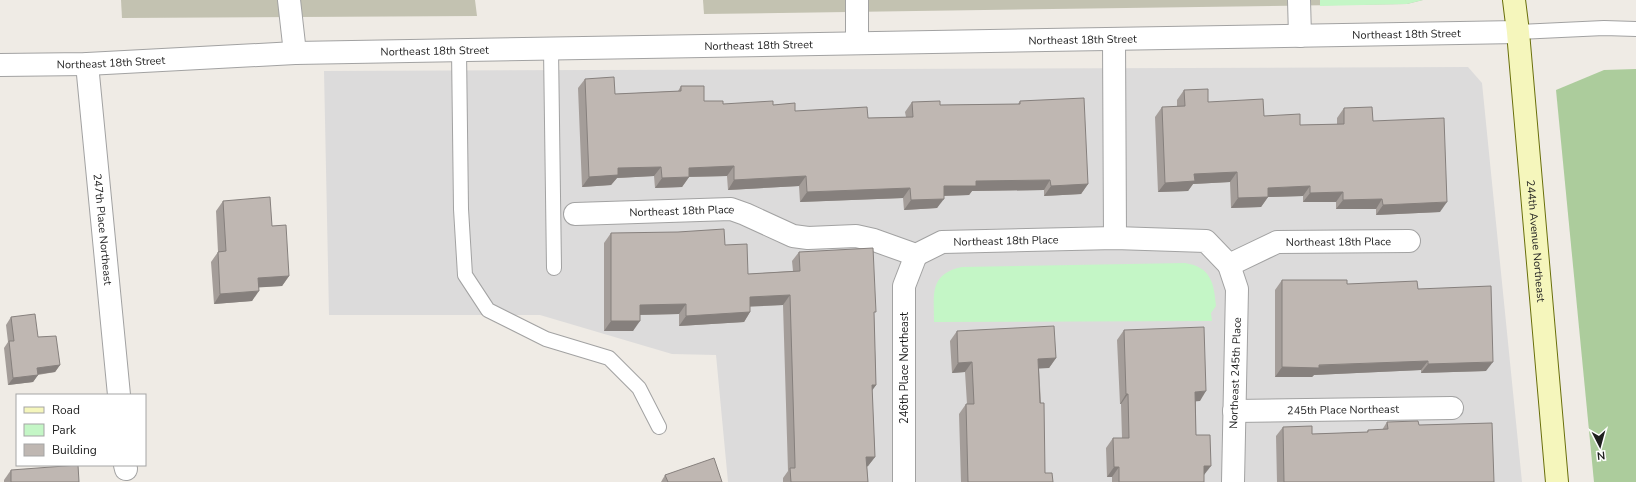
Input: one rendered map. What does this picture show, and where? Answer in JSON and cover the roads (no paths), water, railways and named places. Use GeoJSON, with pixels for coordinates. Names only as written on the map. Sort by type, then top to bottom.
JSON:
{"type":"FeatureCollection","features":[{"type":"Feature","properties":{"kind":"street"},"geometry":{"type":"LineString","coordinates":[[289,0],[295,53]]}},
{"type":"Feature","properties":{"kind":"street"},"geometry":{"type":"LineString","coordinates":[[857,0],[857,43]]}},
{"type":"Feature","properties":{"kind":"street"},"geometry":{"type":"LineString","coordinates":[[1299,0],[1300,36]]}},
{"type":"Feature","properties":{"kind":"street","name":"244th Avenue Northeast"},"geometry":{"type":"LineString","coordinates":[[1514,0],[1557,482]]}},
{"type":"Feature","properties":{"kind":"street","name":"Northeast 18th Street"},"geometry":{"type":"LineString","coordinates":[[0,65],[87,64],[295,53],[1518,32]]}},
{"type":"Feature","properties":{"kind":"street"},"geometry":{"type":"LineString","coordinates":[[1114,39],[1115,238]]}},
{"type":"Feature","properties":{"kind":"street","name":"247th Place Northeast"},"geometry":{"type":"LineString","coordinates":[[87,64],[118,394]]}},
{"type":"Feature","properties":{"kind":"street","name":"Northeast 18th Place"},"geometry":{"type":"LineString","coordinates":[[575,214],[731,209],[794,236],[808,238],[856,236],[874,240],[916,255],[942,242],[1115,238],[1206,241],[1229,265],[1277,242],[1409,241]]}},
{"type":"Feature","properties":{"kind":"street","name":"246th Place Northeast"},"geometry":{"type":"LineString","coordinates":[[904,482],[904,286],[916,255]]}},
{"type":"Feature","properties":{"kind":"street","name":"Northeast 245th Place"},"geometry":{"type":"LineString","coordinates":[[1229,265],[1237,289],[1233,482]]}},
{"type":"Feature","properties":{"kind":"street","name":"245th Place Northeast"},"geometry":{"type":"LineString","coordinates":[[1234,411],[1452,408]]}},
{"type":"Feature","properties":{"kind":"lane"},"geometry":{"type":"LineString","coordinates":[[1518,32],[1604,28],[1636,29]]}},
{"type":"Feature","properties":{"kind":"lane"},"geometry":{"type":"LineString","coordinates":[[551,49],[554,268]]}},
{"type":"Feature","properties":{"kind":"lane"},"geometry":{"type":"LineString","coordinates":[[459,50],[461,210],[465,275],[488,310],[546,339],[609,358],[639,388],[659,426]]}}]}
